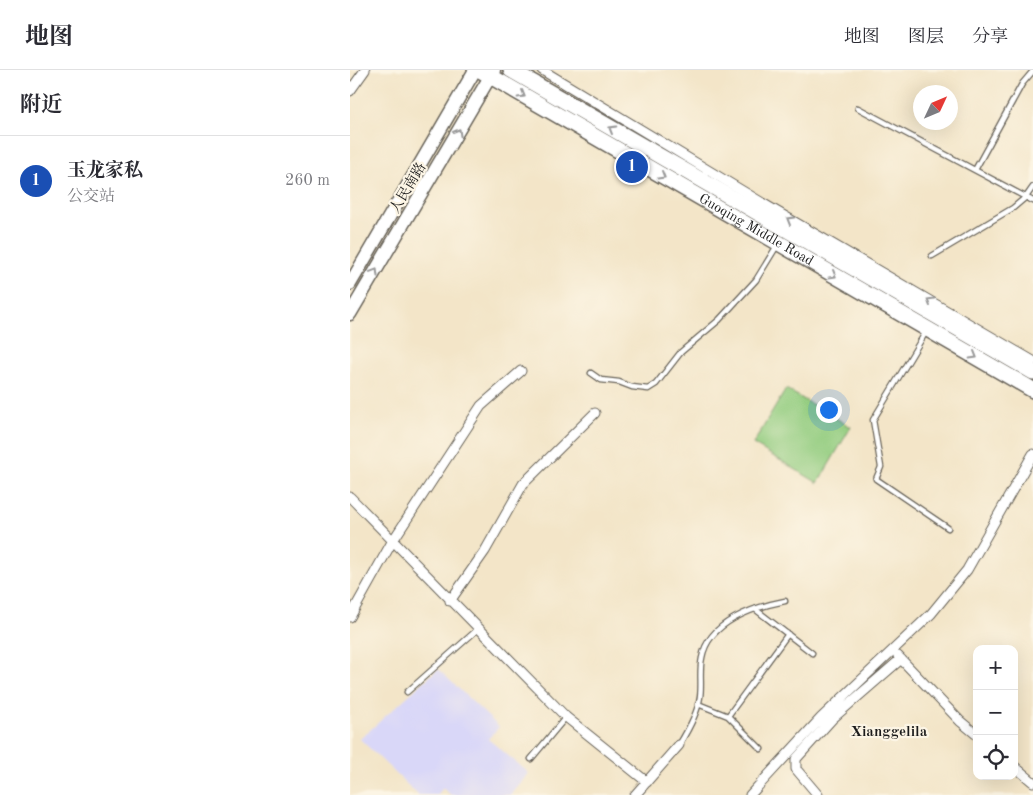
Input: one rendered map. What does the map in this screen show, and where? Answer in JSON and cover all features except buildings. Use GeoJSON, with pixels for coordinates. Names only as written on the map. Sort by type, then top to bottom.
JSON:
{"type":"FeatureCollection","features":[{"type":"Feature","properties":{"kind":"main road"},"geometry":{"type":"LineString","coordinates":[[351,279],[475,70]]}},
{"type":"Feature","properties":{"kind":"main road","name":"Guoqing Middle Road"},"geometry":{"type":"LineString","coordinates":[[511,70],[1033,372]]}},
{"type":"Feature","properties":{"kind":"main road","name":"Guoqing Middle Road"},"geometry":{"type":"LineString","coordinates":[[488,72],[778,243],[1033,390]]}},
{"type":"Feature","properties":{"kind":"main road","name":"人民南路"},"geometry":{"type":"LineString","coordinates":[[350,314],[488,72]]}},
{"type":"Feature","properties":{"kind":"street"},"geometry":{"type":"LineString","coordinates":[[350,91],[365,70]]}},
{"type":"Feature","properties":{"kind":"street"},"geometry":{"type":"LineString","coordinates":[[542,70],[769,207],[1033,361]]}},
{"type":"Feature","properties":{"kind":"street"},"geometry":{"type":"LineString","coordinates":[[350,618],[392,542],[481,406],[521,371]]}},
{"type":"Feature","properties":{"kind":"street"},"geometry":{"type":"LineString","coordinates":[[450,600],[485,551],[524,484],[595,413]]}},
{"type":"Feature","properties":{"kind":"street"},"geometry":{"type":"LineString","coordinates":[[750,795],[821,718],[931,614],[967,570],[1033,454]]}},
{"type":"Feature","properties":{"kind":"street"},"geometry":{"type":"LineString","coordinates":[[350,497],[566,718],[646,782]]}},
{"type":"Feature","properties":{"kind":"street"},"geometry":{"type":"LineString","coordinates":[[893,651],[960,721],[973,732]]}},
{"type":"Feature","properties":{"kind":"street"},"geometry":{"type":"LineString","coordinates":[[818,795],[796,769],[796,759],[832,718],[901,659]]}},
{"type":"Feature","properties":{"kind":"street"},"geometry":{"type":"LineString","coordinates":[[635,795],[679,745]]}},
{"type":"Feature","properties":{"kind":"street"},"geometry":{"type":"LineString","coordinates":[[1018,768],[1032,777]]}},
{"type":"Feature","properties":{"kind":"lane"},"geometry":{"type":"LineString","coordinates":[[975,170],[1022,84],[1033,71]]}},
{"type":"Feature","properties":{"kind":"lane"},"geometry":{"type":"LineString","coordinates":[[858,108],[1033,201]]}},
{"type":"Feature","properties":{"kind":"lane"},"geometry":{"type":"LineString","coordinates":[[932,256],[1012,208],[1026,197],[1033,187]]}},
{"type":"Feature","properties":{"kind":"lane"},"geometry":{"type":"LineString","coordinates":[[591,373],[601,380],[619,382],[632,387],[648,389],[656,384],[681,352],[719,320],[756,280],[778,243]]}},
{"type":"Feature","properties":{"kind":"lane"},"geometry":{"type":"LineString","coordinates":[[927,329],[873,420],[881,467],[876,478],[948,528]]}},
{"type":"Feature","properties":{"kind":"lane"},"geometry":{"type":"LineString","coordinates":[[679,745],[688,732],[698,704],[702,656],[709,642],[718,630],[745,612],[785,601]]}},
{"type":"Feature","properties":{"kind":"lane"},"geometry":{"type":"LineString","coordinates":[[755,609],[812,653]]}},
{"type":"Feature","properties":{"kind":"lane"},"geometry":{"type":"LineString","coordinates":[[407,692],[478,629]]}},
{"type":"Feature","properties":{"kind":"lane"},"geometry":{"type":"LineString","coordinates":[[728,716],[788,634]]}},
{"type":"Feature","properties":{"kind":"lane"},"geometry":{"type":"LineString","coordinates":[[698,704],[728,716],[761,749]]}},
{"type":"Feature","properties":{"kind":"lane"},"geometry":{"type":"LineString","coordinates":[[531,759],[566,718]]}},
{"type":"Feature","properties":{"kind":"shaded area"},"geometry":{"type":"Polygon","coordinates":[[[438,669],[499,727],[488,739],[529,773],[510,795],[451,795],[443,788],[437,795],[418,795],[360,739],[438,669]]]}},
{"type":"Feature","properties":{"kind":"green space"},"geometry":{"type":"Polygon","coordinates":[[[786,389],[851,427],[818,483],[753,444],[786,389]]]}},
{"type":"Feature","properties":{"kind":"place","name":"玉龙家私"},"geometry":{"type":"Point","coordinates":[632,167]}},
{"type":"Feature","properties":{"kind":"district","name":"Xianggelila"},"geometry":{"type":"Point","coordinates":[889,732]}}]}
